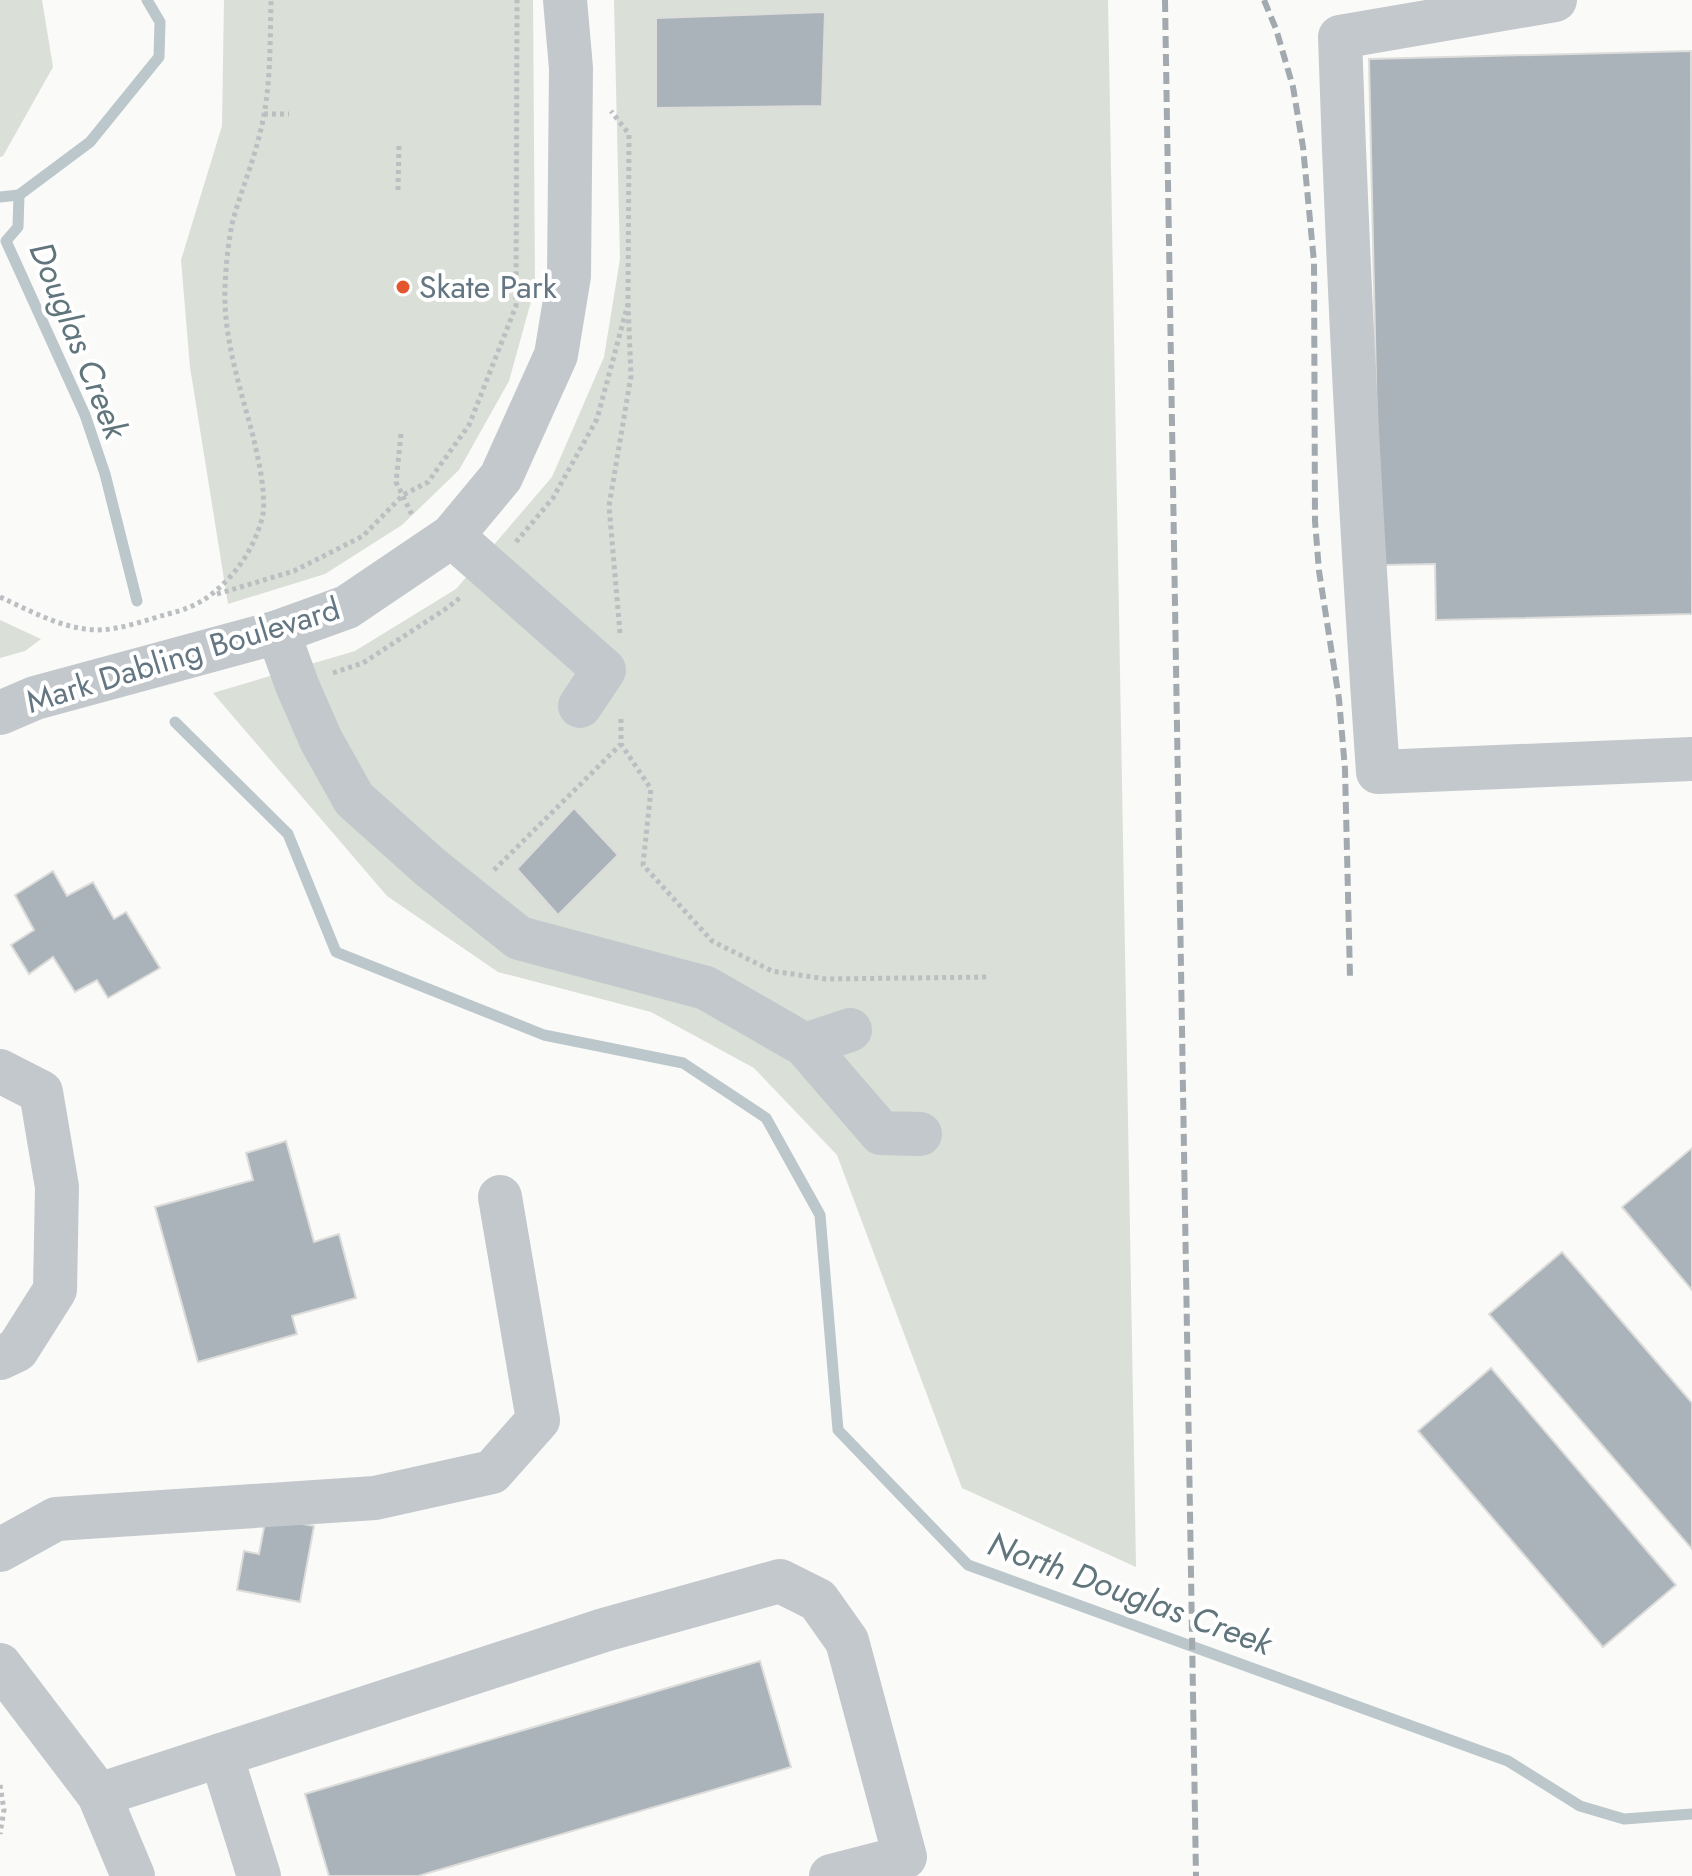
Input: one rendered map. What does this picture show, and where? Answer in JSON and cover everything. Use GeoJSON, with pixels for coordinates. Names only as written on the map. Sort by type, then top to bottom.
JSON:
{"type":"FeatureCollection","features":[{"type":"Feature","properties":{"kind":"street","name":"Mark Dabling Boulevard"},"geometry":{"type":"LineString","coordinates":[[0,713],[35,698],[278,632],[347,607],[433,528],[501,477],[556,355],[569,276],[571,68],[565,0]]}},
{"type":"Feature","properties":{"kind":"street"},"geometry":{"type":"LineString","coordinates":[[1555,0],[1340,37],[1366,603],[1378,772],[1692,759]]}},
{"type":"Feature","properties":{"kind":"street"},"geometry":{"type":"LineString","coordinates":[[433,528],[604,670],[580,706]]}},
{"type":"Feature","properties":{"kind":"street"},"geometry":{"type":"LineString","coordinates":[[278,632],[321,740],[354,799],[430,867],[519,938],[706,988],[805,1045],[881,1133],[920,1134]]}},
{"type":"Feature","properties":{"kind":"street"},"geometry":{"type":"LineString","coordinates":[[805,1045],[850,1030]]}},
{"type":"Feature","properties":{"kind":"street"},"geometry":{"type":"LineString","coordinates":[[0,1071],[41,1092],[57,1187],[55,1290],[17,1350],[0,1358]]}},
{"type":"Feature","properties":{"kind":"street"},"geometry":{"type":"LineString","coordinates":[[0,1550],[56,1519],[375,1498],[492,1472],[538,1420],[500,1197]]}},
{"type":"Feature","properties":{"kind":"street"},"geometry":{"type":"LineString","coordinates":[[99,1795],[604,1630],[780,1581],[818,1600],[847,1641],[905,1857],[831,1876]]}},
{"type":"Feature","properties":{"kind":"street"},"geometry":{"type":"LineString","coordinates":[[0,1665],[99,1795],[133,1876]]}},
{"type":"Feature","properties":{"kind":"street"},"geometry":{"type":"LineString","coordinates":[[221,1755],[259,1876]]}},
{"type":"Feature","properties":{"kind":"path"},"geometry":{"type":"LineString","coordinates":[[213,595],[250,551],[263,513],[259,464],[229,341],[225,288],[233,222],[264,114],[271,0]]}},
{"type":"Feature","properties":{"kind":"path"},"geometry":{"type":"LineString","coordinates":[[0,597],[55,622],[99,630],[182,610],[213,595],[294,571],[363,536],[403,495],[428,482],[469,425],[516,306],[517,0]]}},
{"type":"Feature","properties":{"kind":"path"},"geometry":{"type":"LineString","coordinates":[[264,114],[289,114]]}},
{"type":"Feature","properties":{"kind":"path"},"geometry":{"type":"LineString","coordinates":[[398,190],[399,144]]}},
{"type":"Feature","properties":{"kind":"path"},"geometry":{"type":"LineString","coordinates":[[621,645],[609,506],[631,376],[628,304]]}},
{"type":"Feature","properties":{"kind":"path"},"geometry":{"type":"LineString","coordinates":[[401,434],[396,482],[403,495],[433,528]]}},
{"type":"Feature","properties":{"kind":"path"},"geometry":{"type":"LineString","coordinates":[[622,716],[621,744],[651,789],[643,865],[712,941],[772,971],[826,979],[990,977]]}},
{"type":"Feature","properties":{"kind":"path"},"geometry":{"type":"LineString","coordinates":[[490,873],[621,744]]}},
{"type":"Feature","properties":{"kind":"path"},"geometry":{"type":"LineString","coordinates":[[0,1785],[4,1810],[0,1834]]}},
{"type":"Feature","properties":{"kind":"shaded area"},"geometry":{"type":"Polygon","coordinates":[[[0,0],[42,0],[53,67],[0,157],[0,0]]]}},
{"type":"Feature","properties":{"kind":"shaded area"},"geometry":{"type":"Polygon","coordinates":[[[224,0],[533,0],[535,287],[509,381],[459,470],[402,525],[325,574],[228,604],[190,367],[181,260],[222,126],[224,0]]]}},
{"type":"Feature","properties":{"kind":"shaded area"},"geometry":{"type":"Polygon","coordinates":[[[614,0],[1108,0],[1136,1567],[962,1488],[837,1155],[754,1068],[651,1012],[498,972],[387,896],[213,693],[355,651],[456,589],[552,477],[604,357],[620,259],[614,0]]]}},
{"type":"Feature","properties":{"kind":"shaded area"},"geometry":{"type":"Polygon","coordinates":[[[0,620],[41,639],[25,651],[0,658],[0,620]]]}},
{"type":"Feature","properties":{"kind":"building"},"geometry":{"type":"Polygon","coordinates":[[[825,12],[822,106],[656,108],[656,18],[825,12]]]}},
{"type":"Feature","properties":{"kind":"building"},"geometry":{"type":"Polygon","coordinates":[[[1691,51],[1692,614],[1436,620],[1435,564],[1380,565],[1369,59],[1691,51]]]}},
{"type":"Feature","properties":{"kind":"building"},"geometry":{"type":"Polygon","coordinates":[[[574,808],[618,855],[558,915],[517,869],[574,808]]]}},
{"type":"Feature","properties":{"kind":"building"},"geometry":{"type":"Polygon","coordinates":[[[53,871],[67,896],[93,882],[114,919],[126,912],[160,968],[108,998],[97,980],[75,992],[53,957],[29,974],[11,945],[34,930],[15,895],[53,871]]]}},
{"type":"Feature","properties":{"kind":"building"},"geometry":{"type":"Polygon","coordinates":[[[286,1141],[314,1242],[339,1234],[356,1298],[292,1316],[297,1334],[198,1362],[155,1207],[253,1180],[246,1153],[286,1141]]]}},
{"type":"Feature","properties":{"kind":"building"},"geometry":{"type":"Polygon","coordinates":[[[1692,1148],[1692,1290],[1622,1207],[1692,1148]]]}},
{"type":"Feature","properties":{"kind":"building"},"geometry":{"type":"Polygon","coordinates":[[[1562,1252],[1692,1403],[1692,1549],[1489,1314],[1562,1252]]]}},
{"type":"Feature","properties":{"kind":"building"},"geometry":{"type":"Polygon","coordinates":[[[1491,1368],[1676,1585],[1603,1647],[1418,1431],[1491,1368]]]}},
{"type":"Feature","properties":{"kind":"building"},"geometry":{"type":"Polygon","coordinates":[[[266,1517],[314,1526],[300,1602],[237,1590],[244,1551],[259,1554],[266,1517]]]}},
{"type":"Feature","properties":{"kind":"building"},"geometry":{"type":"Polygon","coordinates":[[[760,1661],[791,1767],[418,1876],[329,1876],[305,1794],[760,1661]]]}},
{"type":"Feature","properties":{"kind":"waterway"},"geometry":{"type":"LineString","coordinates":[[0,197],[19,195],[90,142],[159,57],[160,22],[147,0]]}},
{"type":"Feature","properties":{"kind":"waterway","name":"Douglas Creek"},"geometry":{"type":"LineString","coordinates":[[19,195],[18,227],[6,241],[85,415],[105,474],[137,601]]}},
{"type":"Feature","properties":{"kind":"waterway","name":"North Douglas Creek"},"geometry":{"type":"LineString","coordinates":[[175,722],[288,834],[336,952],[544,1035],[683,1063],[766,1118],[820,1215],[838,1430],[968,1565],[1508,1761],[1580,1806],[1624,1819],[1692,1814]]}},
{"type":"Feature","properties":{"kind":"railway"},"geometry":{"type":"LineString","coordinates":[[1165,0],[1196,1876]]}},
{"type":"Feature","properties":{"kind":"railway"},"geometry":{"type":"LineString","coordinates":[[1264,0],[1293,87],[1303,147],[1314,262],[1315,521],[1319,571],[1339,699],[1345,769],[1350,977]]}},
{"type":"Feature","properties":{"kind":"place","name":"Skate Park"},"geometry":{"type":"Point","coordinates":[403,287]}}]}
